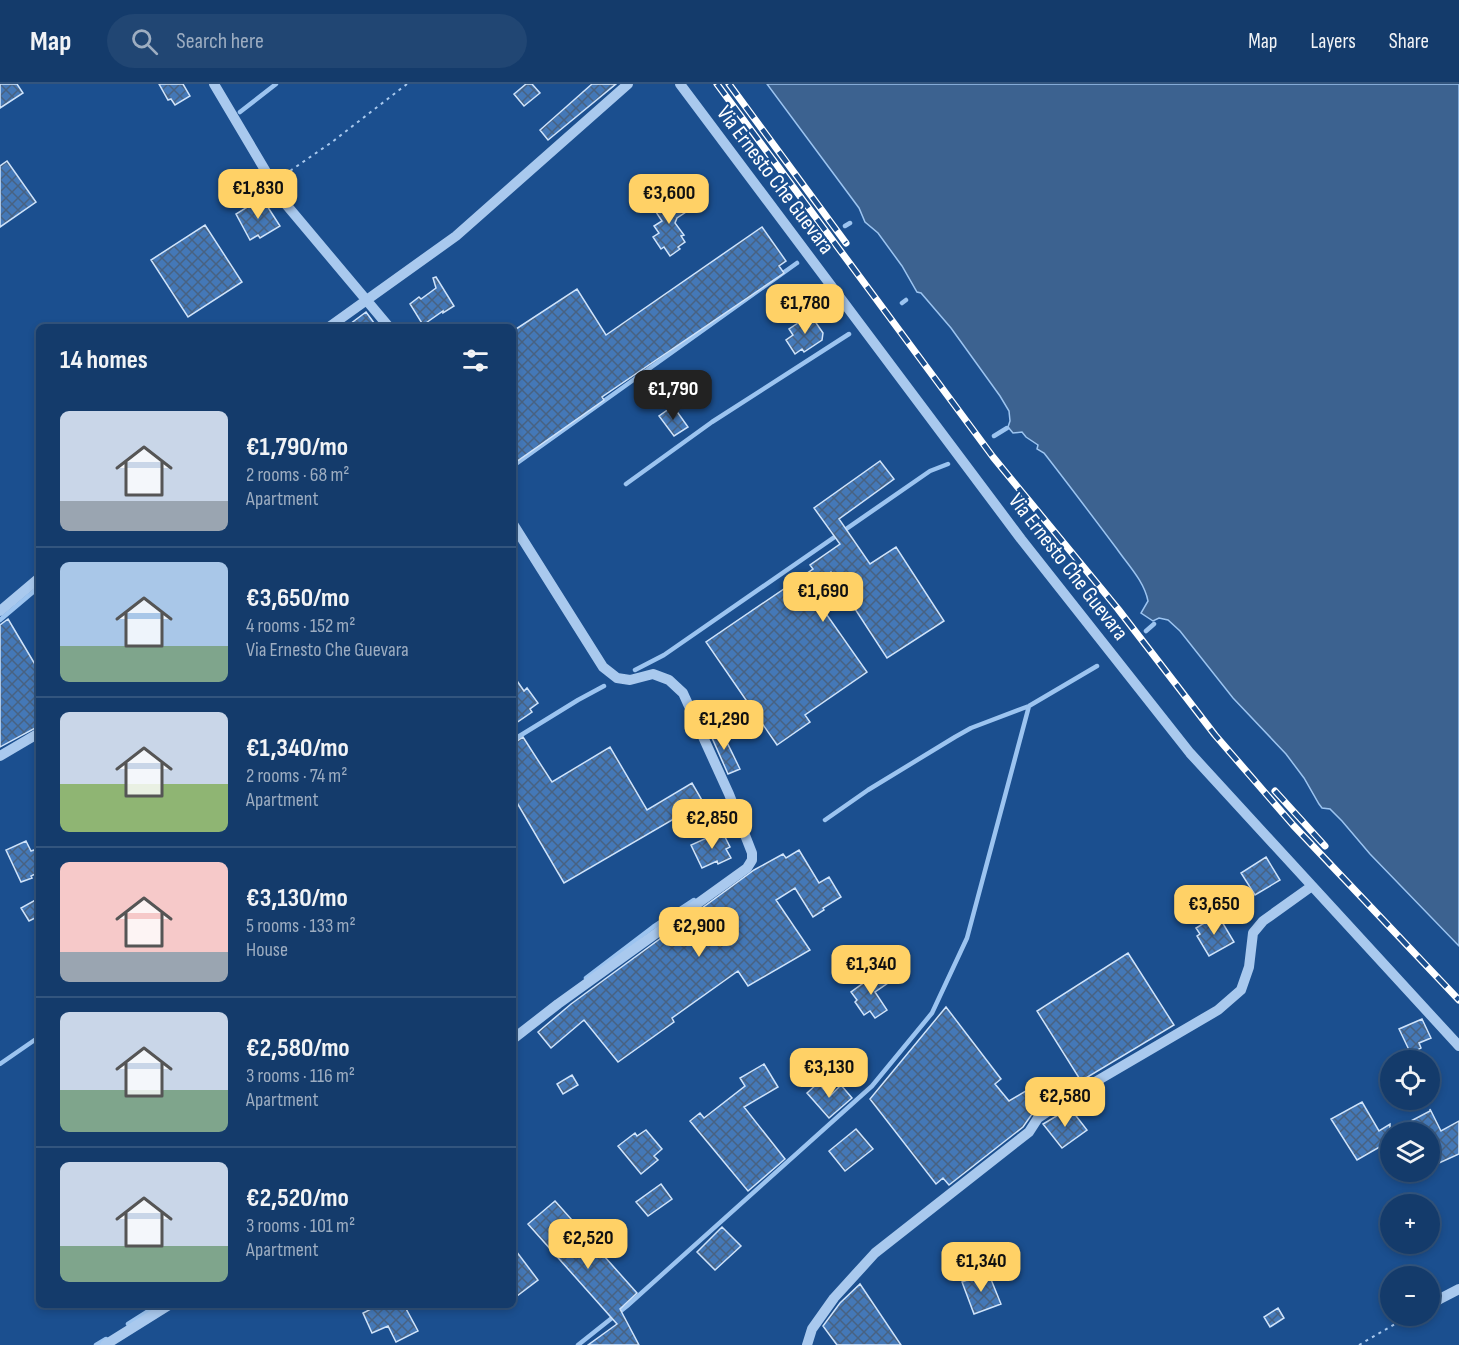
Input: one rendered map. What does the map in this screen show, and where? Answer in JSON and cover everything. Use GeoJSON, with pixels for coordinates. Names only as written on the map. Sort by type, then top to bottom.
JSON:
{"type":"FeatureCollection","features":[{"type":"Feature","properties":{"kind":"street"},"geometry":{"type":"LineString","coordinates":[[214,84],[272,184],[315,240],[367,298],[387,324]]}},
{"type":"Feature","properties":{"kind":"street"},"geometry":{"type":"LineString","coordinates":[[333,324],[456,236],[628,84]]}},
{"type":"Feature","properties":{"kind":"street","name":"Via Ernesto Che Guevara"},"geometry":{"type":"LineString","coordinates":[[680,84],[1028,548],[1190,753],[1459,1046]]}},
{"type":"Feature","properties":{"kind":"street"},"geometry":{"type":"LineString","coordinates":[[516,529],[603,667],[617,678],[630,680],[653,674],[669,680],[683,693],[729,794],[752,854],[752,860],[747,868],[516,1037]]}},
{"type":"Feature","properties":{"kind":"street"},"geometry":{"type":"LineString","coordinates":[[0,611],[36,581]]}},
{"type":"Feature","properties":{"kind":"street"},"geometry":{"type":"LineString","coordinates":[[0,756],[36,735]]}},
{"type":"Feature","properties":{"kind":"street"},"geometry":{"type":"LineString","coordinates":[[807,1345],[812,1329],[834,1298],[875,1253],[1029,1132],[1038,1118],[1066,1099],[1218,1010],[1241,990],[1249,967],[1253,933],[1263,921],[1312,885]]}},
{"type":"Feature","properties":{"kind":"street"},"geometry":{"type":"LineString","coordinates":[[1440,1299],[1459,1289]]}},
{"type":"Feature","properties":{"kind":"street"},"geometry":{"type":"LineString","coordinates":[[105,1345],[164,1308]]}},
{"type":"Feature","properties":{"kind":"path"},"geometry":{"type":"LineString","coordinates":[[272,184],[332,142],[407,84]]}},
{"type":"Feature","properties":{"kind":"path"},"geometry":{"type":"LineString","coordinates":[[1359,1345],[1392,1326]]}},
{"type":"Feature","properties":{"kind":"water"},"geometry":{"type":"Polygon","coordinates":[[[767,84],[1459,84],[1459,946],[1370,854],[1342,821],[1330,809],[1322,808],[1286,754],[1233,698],[1180,631],[1168,620],[1159,618],[1153,621],[1141,613],[1148,601],[1135,574],[1044,453],[1037,449],[1038,445],[1022,432],[1013,433],[1008,427],[1009,411],[1000,396],[951,328],[921,293],[917,292],[902,266],[878,233],[865,222],[859,208],[767,84]]]}},
{"type":"Feature","properties":{"kind":"building"},"geometry":{"type":"Polygon","coordinates":[[[0,84],[17,84],[23,93],[0,108],[0,84]]]}},
{"type":"Feature","properties":{"kind":"building"},"geometry":{"type":"Polygon","coordinates":[[[159,84],[183,84],[190,96],[175,105],[171,99],[168,100],[159,84]]]}},
{"type":"Feature","properties":{"kind":"building"},"geometry":{"type":"Polygon","coordinates":[[[526,84],[532,84],[540,93],[524,106],[514,94],[526,84]]]}},
{"type":"Feature","properties":{"kind":"building"},"geometry":{"type":"Polygon","coordinates":[[[592,84],[616,84],[548,140],[540,130],[592,84]]]}},
{"type":"Feature","properties":{"kind":"building"},"geometry":{"type":"Polygon","coordinates":[[[7,161],[36,202],[0,227],[0,166],[7,161]]]}},
{"type":"Feature","properties":{"kind":"building"},"geometry":{"type":"Polygon","coordinates":[[[672,196],[677,203],[680,202],[686,212],[677,218],[675,223],[684,235],[681,236],[685,242],[670,256],[664,247],[661,249],[653,237],[659,233],[654,226],[662,221],[652,206],[662,198],[664,201],[672,196]]]}},
{"type":"Feature","properties":{"kind":"building"},"geometry":{"type":"Polygon","coordinates":[[[262,198],[280,226],[260,238],[258,235],[250,240],[236,214],[262,198]]]}},
{"type":"Feature","properties":{"kind":"building"},"geometry":{"type":"Polygon","coordinates":[[[205,225],[242,282],[188,317],[151,260],[205,225]]]}},
{"type":"Feature","properties":{"kind":"building"},"geometry":{"type":"Polygon","coordinates":[[[762,227],[786,261],[779,266],[784,273],[602,397],[604,400],[516,462],[516,329],[577,289],[606,335],[762,227]]]}},
{"type":"Feature","properties":{"kind":"building"},"geometry":{"type":"Polygon","coordinates":[[[436,277],[454,306],[422,324],[410,304],[436,288],[433,278],[436,277]]]}},
{"type":"Feature","properties":{"kind":"building"},"geometry":{"type":"Polygon","coordinates":[[[366,312],[375,324],[350,324],[366,312]]]}},
{"type":"Feature","properties":{"kind":"building"},"geometry":{"type":"Polygon","coordinates":[[[807,317],[812,317],[823,333],[822,340],[804,352],[802,349],[795,354],[786,340],[793,335],[789,329],[807,317]]]}},
{"type":"Feature","properties":{"kind":"building"},"geometry":{"type":"Polygon","coordinates":[[[673,406],[688,427],[674,436],[659,416],[673,406]]]}},
{"type":"Feature","properties":{"kind":"building"},"geometry":{"type":"Polygon","coordinates":[[[880,461],[894,479],[839,519],[870,564],[896,547],[944,621],[887,658],[831,572],[808,588],[867,672],[805,715],[810,722],[777,745],[706,642],[813,569],[810,565],[840,544],[814,508],[880,461]]]}},
{"type":"Feature","properties":{"kind":"building"},"geometry":{"type":"Polygon","coordinates":[[[8,619],[36,666],[36,728],[0,747],[0,625],[8,619]]]}},
{"type":"Feature","properties":{"kind":"building"},"geometry":{"type":"Polygon","coordinates":[[[516,679],[524,691],[527,688],[538,703],[530,709],[532,712],[516,723],[516,679]]]}},
{"type":"Feature","properties":{"kind":"building"},"geometry":{"type":"Polygon","coordinates":[[[719,726],[740,769],[728,774],[709,731],[719,726]]]}},
{"type":"Feature","properties":{"kind":"building"},"geometry":{"type":"Polygon","coordinates":[[[523,737],[552,782],[610,747],[647,810],[692,783],[703,802],[564,883],[516,801],[516,742],[523,737]]]}},
{"type":"Feature","properties":{"kind":"building"},"geometry":{"type":"Polygon","coordinates":[[[722,831],[730,847],[726,849],[731,858],[702,868],[691,845],[722,831]]]}},
{"type":"Feature","properties":{"kind":"building"},"geometry":{"type":"Polygon","coordinates":[[[26,841],[31,851],[34,850],[36,854],[36,874],[31,876],[32,878],[21,882],[6,850],[26,841]]]}},
{"type":"Feature","properties":{"kind":"building"},"geometry":{"type":"Polygon","coordinates":[[[799,850],[819,883],[829,877],[841,897],[813,917],[795,888],[776,900],[810,950],[748,986],[738,971],[672,1018],[674,1022],[618,1062],[584,1020],[551,1048],[538,1032],[571,1004],[754,870],[783,854],[786,858],[799,850]]]}},
{"type":"Feature","properties":{"kind":"building"},"geometry":{"type":"Polygon","coordinates":[[[1266,857],[1280,880],[1255,895],[1241,873],[1266,857]]]}},
{"type":"Feature","properties":{"kind":"building"},"geometry":{"type":"Polygon","coordinates":[[[36,900],[36,918],[29,921],[21,908],[36,900]]]}},
{"type":"Feature","properties":{"kind":"building"},"geometry":{"type":"Polygon","coordinates":[[[1214,917],[1217,923],[1221,920],[1234,942],[1209,956],[1197,936],[1200,934],[1196,928],[1214,917]]]}},
{"type":"Feature","properties":{"kind":"building"},"geometry":{"type":"Polygon","coordinates":[[[1128,953],[1174,1025],[1081,1081],[1037,1011],[1128,953]]]}},
{"type":"Feature","properties":{"kind":"building"},"geometry":{"type":"Polygon","coordinates":[[[880,971],[888,983],[875,992],[887,1010],[875,1018],[870,1011],[864,1015],[851,992],[880,971]]]}},
{"type":"Feature","properties":{"kind":"building"},"geometry":{"type":"Polygon","coordinates":[[[946,1007],[1001,1079],[995,1084],[1009,1101],[1029,1089],[1039,1108],[1023,1127],[949,1185],[943,1178],[936,1184],[870,1099],[946,1007]]]}},
{"type":"Feature","properties":{"kind":"building"},"geometry":{"type":"Polygon","coordinates":[[[1422,1019],[1431,1038],[1419,1043],[1421,1048],[1418,1050],[1409,1050],[1399,1029],[1422,1019]]]}},
{"type":"Feature","properties":{"kind":"building"},"geometry":{"type":"Polygon","coordinates":[[[764,1064],[778,1087],[744,1107],[785,1159],[748,1191],[690,1121],[700,1113],[704,1118],[745,1086],[740,1078],[764,1064]]]}},
{"type":"Feature","properties":{"kind":"building"},"geometry":{"type":"Polygon","coordinates":[[[572,1075],[578,1085],[563,1094],[557,1084],[572,1075]]]}},
{"type":"Feature","properties":{"kind":"building"},"geometry":{"type":"Polygon","coordinates":[[[818,1083],[830,1096],[841,1085],[852,1098],[829,1118],[807,1093],[818,1083]]]}},
{"type":"Feature","properties":{"kind":"building"},"geometry":{"type":"Polygon","coordinates":[[[1362,1102],[1380,1130],[1380,1147],[1357,1160],[1331,1119],[1362,1102]]]}},
{"type":"Feature","properties":{"kind":"building"},"geometry":{"type":"Polygon","coordinates":[[[1070,1108],[1087,1130],[1062,1148],[1043,1124],[1070,1108]]]}},
{"type":"Feature","properties":{"kind":"building"},"geometry":{"type":"Polygon","coordinates":[[[1430,1111],[1436,1122],[1409,1122],[1430,1111]]]}},
{"type":"Feature","properties":{"kind":"building"},"geometry":{"type":"Polygon","coordinates":[[[1459,1121],[1459,1154],[1440,1163],[1440,1129],[1441,1131],[1459,1121]]]}},
{"type":"Feature","properties":{"kind":"building"},"geometry":{"type":"Polygon","coordinates":[[[856,1129],[873,1149],[845,1171],[829,1151],[856,1129]]]}},
{"type":"Feature","properties":{"kind":"building"},"geometry":{"type":"Polygon","coordinates":[[[646,1130],[662,1149],[654,1156],[658,1160],[641,1174],[618,1146],[635,1133],[637,1136],[646,1130]]]}},
{"type":"Feature","properties":{"kind":"building"},"geometry":{"type":"Polygon","coordinates":[[[661,1184],[672,1199],[648,1216],[636,1202],[661,1184]]]}},
{"type":"Feature","properties":{"kind":"building"},"geometry":{"type":"Polygon","coordinates":[[[555,1201],[637,1293],[620,1309],[639,1345],[588,1345],[617,1324],[528,1224],[555,1201]]]}},
{"type":"Feature","properties":{"kind":"building"},"geometry":{"type":"Polygon","coordinates":[[[722,1227],[741,1246],[715,1270],[697,1252],[722,1227]]]}},
{"type":"Feature","properties":{"kind":"building"},"geometry":{"type":"Polygon","coordinates":[[[516,1251],[538,1280],[516,1297],[516,1251]]]}},
{"type":"Feature","properties":{"kind":"building"},"geometry":{"type":"Polygon","coordinates":[[[988,1272],[1001,1304],[974,1314],[962,1282],[988,1272]]]}},
{"type":"Feature","properties":{"kind":"building"},"geometry":{"type":"Polygon","coordinates":[[[860,1284],[901,1345],[837,1345],[823,1326],[840,1303],[860,1284]]]}},
{"type":"Feature","properties":{"kind":"building"},"geometry":{"type":"Polygon","coordinates":[[[373,1308],[406,1308],[418,1331],[396,1342],[388,1326],[372,1333],[363,1313],[373,1308]]]}},
{"type":"Feature","properties":{"kind":"building"},"geometry":{"type":"Polygon","coordinates":[[[1278,1308],[1284,1318],[1270,1327],[1264,1317],[1278,1308]]]}},
{"type":"Feature","properties":{"kind":"waterway"},"geometry":{"type":"LineString","coordinates":[[240,112],[276,84]]}},
{"type":"Feature","properties":{"kind":"waterway"},"geometry":{"type":"LineString","coordinates":[[845,226],[850,223]]}},
{"type":"Feature","properties":{"kind":"waterway"},"geometry":{"type":"LineString","coordinates":[[516,464],[797,263]]}},
{"type":"Feature","properties":{"kind":"waterway"},"geometry":{"type":"LineString","coordinates":[[902,303],[906,300]]}},
{"type":"Feature","properties":{"kind":"waterway"},"geometry":{"type":"LineString","coordinates":[[626,484],[712,422],[849,334]]}},
{"type":"Feature","properties":{"kind":"waterway"},"geometry":{"type":"LineString","coordinates":[[994,436],[1007,428]]}},
{"type":"Feature","properties":{"kind":"waterway"},"geometry":{"type":"LineString","coordinates":[[635,670],[664,655],[930,471],[948,464]]}},
{"type":"Feature","properties":{"kind":"waterway"},"geometry":{"type":"LineString","coordinates":[[0,620],[36,590]]}},
{"type":"Feature","properties":{"kind":"waterway"},"geometry":{"type":"LineString","coordinates":[[1146,631],[1154,624]]}},
{"type":"Feature","properties":{"kind":"waterway"},"geometry":{"type":"LineString","coordinates":[[825,820],[868,790],[955,737],[971,728],[1029,706],[1097,666]]}},
{"type":"Feature","properties":{"kind":"waterway"},"geometry":{"type":"LineString","coordinates":[[516,738],[604,686]]}},
{"type":"Feature","properties":{"kind":"waterway"},"geometry":{"type":"LineString","coordinates":[[578,1345],[627,1306],[872,1086],[932,1013],[967,938],[1029,706]]}},
{"type":"Feature","properties":{"kind":"waterway"},"geometry":{"type":"LineString","coordinates":[[586,978],[653,927],[694,900]]}},
{"type":"Feature","properties":{"kind":"waterway"},"geometry":{"type":"LineString","coordinates":[[0,1064],[36,1039]]}},
{"type":"Feature","properties":{"kind":"waterway"},"geometry":{"type":"LineString","coordinates":[[128,1324],[153,1308]]}},
{"type":"Feature","properties":{"kind":"waterway"},"geometry":{"type":"LineString","coordinates":[[96,1345],[106,1339]]}},
{"type":"Feature","properties":{"kind":"railway"},"geometry":{"type":"LineString","coordinates":[[717,84],[993,457],[1118,609],[1215,735],[1293,825],[1459,1000]]}},
{"type":"Feature","properties":{"kind":"railway"},"geometry":{"type":"LineString","coordinates":[[729,84],[846,243]]}},
{"type":"Feature","properties":{"kind":"railway"},"geometry":{"type":"LineString","coordinates":[[1275,791],[1325,846]]}}]}
